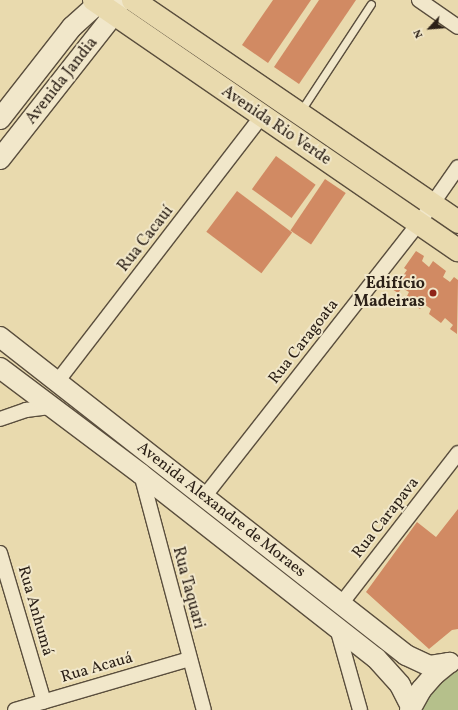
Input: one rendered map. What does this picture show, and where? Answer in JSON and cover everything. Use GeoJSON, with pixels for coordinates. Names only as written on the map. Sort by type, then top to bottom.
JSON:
{"type":"FeatureCollection","features":[{"type":"Feature","properties":{"kind":"main road","name":"Avenida Rio Verde"},"geometry":{"type":"LineString","coordinates":[[133,0],[458,222]]}},
{"type":"Feature","properties":{"kind":"main road","name":"Avenida Rio Verde"},"geometry":{"type":"LineString","coordinates":[[106,3],[262,116],[458,250]]}},
{"type":"Feature","properties":{"kind":"main road","name":"Avenida Jandia"},"geometry":{"type":"LineString","coordinates":[[0,119],[72,27],[106,3]]}},
{"type":"Feature","properties":{"kind":"main road","name":"Avenida Jandia"},"geometry":{"type":"LineString","coordinates":[[0,159],[106,3]]}},
{"type":"Feature","properties":{"kind":"main road","name":"Avenida Alexandre de Moraes"},"geometry":{"type":"LineString","coordinates":[[0,337],[406,655],[430,666],[454,661]]}},
{"type":"Feature","properties":{"kind":"main road","name":"Avenida Alexandre de Moraes"},"geometry":{"type":"LineString","coordinates":[[0,368],[141,474],[376,658],[400,685],[411,708]]}},
{"type":"Feature","properties":{"kind":"main road"},"geometry":{"type":"LineString","coordinates":[[411,708],[421,690],[434,675],[454,661]]}},
{"type":"Feature","properties":{"kind":"street"},"geometry":{"type":"LineString","coordinates":[[419,0],[458,27]]}},
{"type":"Feature","properties":{"kind":"street","name":"Rua Cacauí"},"geometry":{"type":"LineString","coordinates":[[57,382],[262,116]]}},
{"type":"Feature","properties":{"kind":"street","name":"Rua Caragoata"},"geometry":{"type":"LineString","coordinates":[[204,497],[419,223],[458,167]]}},
{"type":"Feature","properties":{"kind":"street"},"geometry":{"type":"LineString","coordinates":[[0,419],[26,410],[50,406]]}},
{"type":"Feature","properties":{"kind":"street","name":"Rua Carapava"},"geometry":{"type":"LineString","coordinates":[[341,604],[458,453]]}},
{"type":"Feature","properties":{"kind":"street","name":"Rua Taquari"},"geometry":{"type":"LineString","coordinates":[[141,474],[189,659],[204,710]]}},
{"type":"Feature","properties":{"kind":"street","name":"Rua Anhumá"},"geometry":{"type":"LineString","coordinates":[[0,553],[44,702]]}},
{"type":"Feature","properties":{"kind":"street"},"geometry":{"type":"LineString","coordinates":[[337,628],[360,710]]}},
{"type":"Feature","properties":{"kind":"street","name":"Rua Acauá"},"geometry":{"type":"LineString","coordinates":[[15,710],[189,659]]}},
{"type":"Feature","properties":{"kind":"lane"},"geometry":{"type":"LineString","coordinates":[[299,114],[371,4]]}},
{"type":"Feature","properties":{"kind":"green space"},"geometry":{"type":"Polygon","coordinates":[[[458,667],[458,710],[419,710],[425,697],[444,675],[458,667]]]}},
{"type":"Feature","properties":{"kind":"building"},"geometry":{"type":"Polygon","coordinates":[[[273,0],[311,0],[268,63],[242,45],[273,0]]]}},
{"type":"Feature","properties":{"kind":"building"},"geometry":{"type":"Polygon","coordinates":[[[319,0],[356,0],[299,84],[274,67],[319,0]]]}},
{"type":"Feature","properties":{"kind":"building"},"geometry":{"type":"Polygon","coordinates":[[[276,156],[316,185],[292,218],[252,189],[276,156]]]}},
{"type":"Feature","properties":{"kind":"building"},"geometry":{"type":"Polygon","coordinates":[[[325,179],[346,193],[311,244],[290,230],[325,179]]]}},
{"type":"Feature","properties":{"kind":"building"},"geometry":{"type":"Polygon","coordinates":[[[237,191],[292,233],[261,273],[206,232],[237,191]]]}},
{"type":"Feature","properties":{"kind":"building","name":"Edifício Madeiras"},"geometry":{"type":"Polygon","coordinates":[[[416,251],[424,256],[422,261],[429,267],[433,261],[446,271],[443,277],[450,282],[454,277],[458,280],[457,334],[450,329],[453,325],[445,318],[441,323],[429,314],[431,309],[424,304],[420,309],[408,301],[406,298],[409,292],[402,288],[398,293],[389,287],[398,275],[402,277],[407,270],[404,268],[416,251]]]}},
{"type":"Feature","properties":{"kind":"building"},"geometry":{"type":"Polygon","coordinates":[[[458,509],[458,629],[452,630],[429,649],[366,592],[417,522],[436,537],[458,509]]]}},
{"type":"Feature","properties":{"kind":"place","name":"Edifício Madeiras"},"geometry":{"type":"Point","coordinates":[433,293]}}]}
